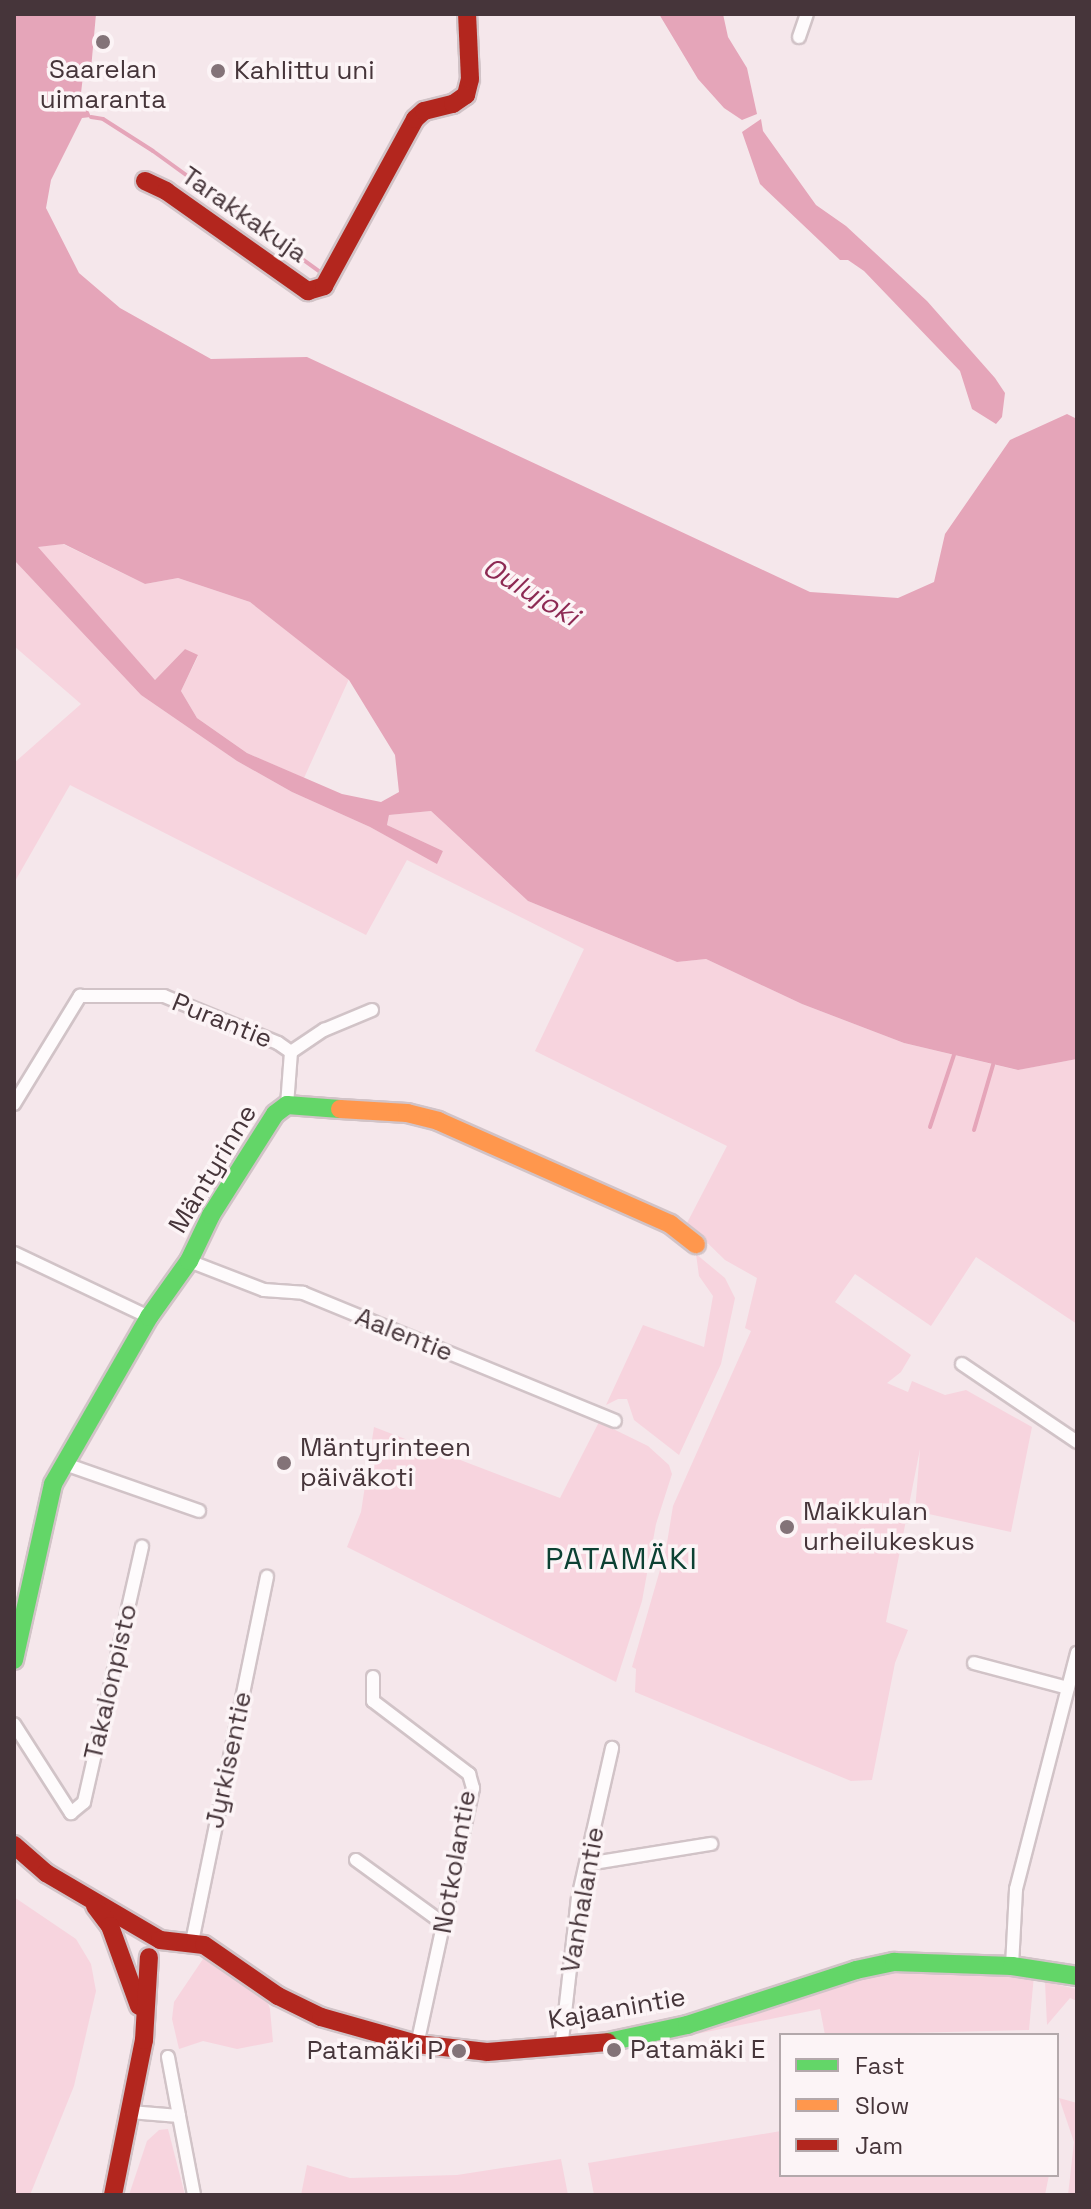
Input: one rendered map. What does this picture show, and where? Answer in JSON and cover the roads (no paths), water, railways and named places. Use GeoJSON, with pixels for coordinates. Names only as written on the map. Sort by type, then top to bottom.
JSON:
{"type":"FeatureCollection","features":[{"type":"Feature","properties":{"kind":"street","name":"Tarakkakuja"},"geometry":{"type":"LineString","coordinates":[[145,181],[166,191],[308,291],[324,286],[415,119],[424,111],[453,104],[466,95],[470,79],[467,14]]}},
{"type":"Feature","properties":{"kind":"street"},"geometry":{"type":"LineString","coordinates":[[799,37],[807,14]]}},
{"type":"Feature","properties":{"kind":"street","name":"Purantie"},"geometry":{"type":"LineString","coordinates":[[14,1104],[80,996],[164,996],[278,1043],[291,1052],[287,1105]]}},
{"type":"Feature","properties":{"kind":"street"},"geometry":{"type":"LineString","coordinates":[[291,1052],[324,1030],[372,1010]]}},
{"type":"Feature","properties":{"kind":"street","name":"Mäntyrinne"},"geometry":{"type":"LineString","coordinates":[[14,1660],[53,1484],[149,1317],[189,1261],[211,1215],[275,1114],[287,1105],[407,1113],[438,1121],[670,1224],[696,1244]]}},
{"type":"Feature","properties":{"kind":"street"},"geometry":{"type":"LineString","coordinates":[[14,1253],[149,1317]]}},
{"type":"Feature","properties":{"kind":"street","name":"Aalentie"},"geometry":{"type":"LineString","coordinates":[[189,1261],[264,1290],[303,1293],[615,1421]]}},
{"type":"Feature","properties":{"kind":"street"},"geometry":{"type":"LineString","coordinates":[[962,1364],[1077,1442]]}},
{"type":"Feature","properties":{"kind":"street"},"geometry":{"type":"LineString","coordinates":[[65,1464],[199,1511]]}},
{"type":"Feature","properties":{"kind":"street","name":"Takalonpisto"},"geometry":{"type":"LineString","coordinates":[[14,1724],[71,1813],[84,1802],[142,1546]]}},
{"type":"Feature","properties":{"kind":"street","name":"Jyrkisentie"},"geometry":{"type":"LineString","coordinates":[[188,1942],[267,1577]]}},
{"type":"Feature","properties":{"kind":"street"},"geometry":{"type":"LineString","coordinates":[[1012,1966],[1016,1889],[1077,1653]]}},
{"type":"Feature","properties":{"kind":"street"},"geometry":{"type":"LineString","coordinates":[[974,1663],[1068,1688]]}},
{"type":"Feature","properties":{"kind":"street","name":"Notkolantie"},"geometry":{"type":"LineString","coordinates":[[373,1677],[373,1701],[469,1774],[473,1788],[417,2044]]}},
{"type":"Feature","properties":{"kind":"street","name":"Vanhalantie"},"geometry":{"type":"LineString","coordinates":[[555,2049],[562,2040],[578,1898],[612,1748]]}},
{"type":"Feature","properties":{"kind":"street"},"geometry":{"type":"LineString","coordinates":[[587,1864],[711,1844]]}},
{"type":"Feature","properties":{"kind":"street"},"geometry":{"type":"LineString","coordinates":[[14,1845],[46,1873],[148,1943]]}},
{"type":"Feature","properties":{"kind":"street"},"geometry":{"type":"LineString","coordinates":[[356,1860],[444,1924]]}},
{"type":"Feature","properties":{"kind":"street"},"geometry":{"type":"LineString","coordinates":[[73,1889],[102,1916],[121,1952],[137,1997],[144,2040]]}},
{"type":"Feature","properties":{"kind":"street"},"geometry":{"type":"LineString","coordinates":[[121,1952],[126,1930],[148,1943],[188,1942]]}},
{"type":"Feature","properties":{"kind":"street","name":"Kajaanintie"},"geometry":{"type":"LineString","coordinates":[[188,1942],[204,1945],[278,1996],[321,2017],[417,2044],[487,2052],[555,2049],[687,2025],[872,1965],[921,1961],[1012,1966],[1077,1976]]}},
{"type":"Feature","properties":{"kind":"street"},"geometry":{"type":"LineString","coordinates":[[121,1952],[138,1963],[148,1943]]}},
{"type":"Feature","properties":{"kind":"street"},"geometry":{"type":"LineString","coordinates":[[113,2195],[144,2040],[148,1943]]}},
{"type":"Feature","properties":{"kind":"street"},"geometry":{"type":"LineString","coordinates":[[168,2057],[194,2195]]}},
{"type":"Feature","properties":{"kind":"street"},"geometry":{"type":"LineString","coordinates":[[130,2112],[179,2116]]}},
{"type":"Feature","properties":{"kind":"water","name":"Oulujoki"},"geometry":{"type":"Polygon","coordinates":[[[14,14],[96,14],[91,69],[83,76],[81,93],[91,117],[82,118],[51,180],[46,208],[79,273],[120,308],[211,359],[307,357],[810,592],[898,598],[934,582],[945,534],[1010,440],[1067,414],[1077,419],[1077,1059],[1018,1070],[904,1043],[802,1004],[706,959],[677,962],[528,901],[431,811],[389,815],[387,825],[443,851],[437,864],[237,761],[141,695],[14,560],[14,14]],[[64,544],[38,547],[155,680],[185,649],[198,655],[181,691],[197,718],[247,753],[342,794],[381,802],[399,792],[395,755],[349,680],[250,602],[178,578],[145,584],[64,544]]]}},
{"type":"Feature","properties":{"kind":"water"},"geometry":{"type":"Polygon","coordinates":[[[659,14],[723,14],[728,37],[747,68],[757,114],[742,120],[724,108],[698,79],[659,14]]]}},
{"type":"Feature","properties":{"kind":"water"},"geometry":{"type":"Polygon","coordinates":[[[761,119],[763,131],[816,205],[846,226],[927,301],[995,378],[1005,393],[1002,417],[996,424],[972,409],[960,371],[864,271],[848,260],[840,260],[760,184],[742,132],[761,119]]]}},
{"type":"Feature","properties":{"kind":"waterway"},"geometry":{"type":"LineString","coordinates":[[91,117],[103,119],[153,151],[323,274]]}},
{"type":"Feature","properties":{"kind":"waterway"},"geometry":{"type":"LineString","coordinates":[[930,1127],[954,1055]]}},
{"type":"Feature","properties":{"kind":"waterway"},"geometry":{"type":"LineString","coordinates":[[974,1130],[993,1065]]}},
{"type":"Feature","properties":{"kind":"place","name":"Saarelan uimaranta"},"geometry":{"type":"Point","coordinates":[103,42]}},
{"type":"Feature","properties":{"kind":"place","name":"Kahlittu uni"},"geometry":{"type":"Point","coordinates":[218,71]}},
{"type":"Feature","properties":{"kind":"place","name":"Mäntyrinteen päiväkoti"},"geometry":{"type":"Point","coordinates":[284,1463]}},
{"type":"Feature","properties":{"kind":"place","name":"Maikkulan urheilukeskus"},"geometry":{"type":"Point","coordinates":[787,1527]}},
{"type":"Feature","properties":{"kind":"place","name":"Patamäki E"},"geometry":{"type":"Point","coordinates":[614,2050]}},
{"type":"Feature","properties":{"kind":"place","name":"Patamäki P"},"geometry":{"type":"Point","coordinates":[459,2051]}},
{"type":"Feature","properties":{"kind":"district","name":"PATAMÄKI"},"geometry":{"type":"Point","coordinates":[622,1559]}}]}
